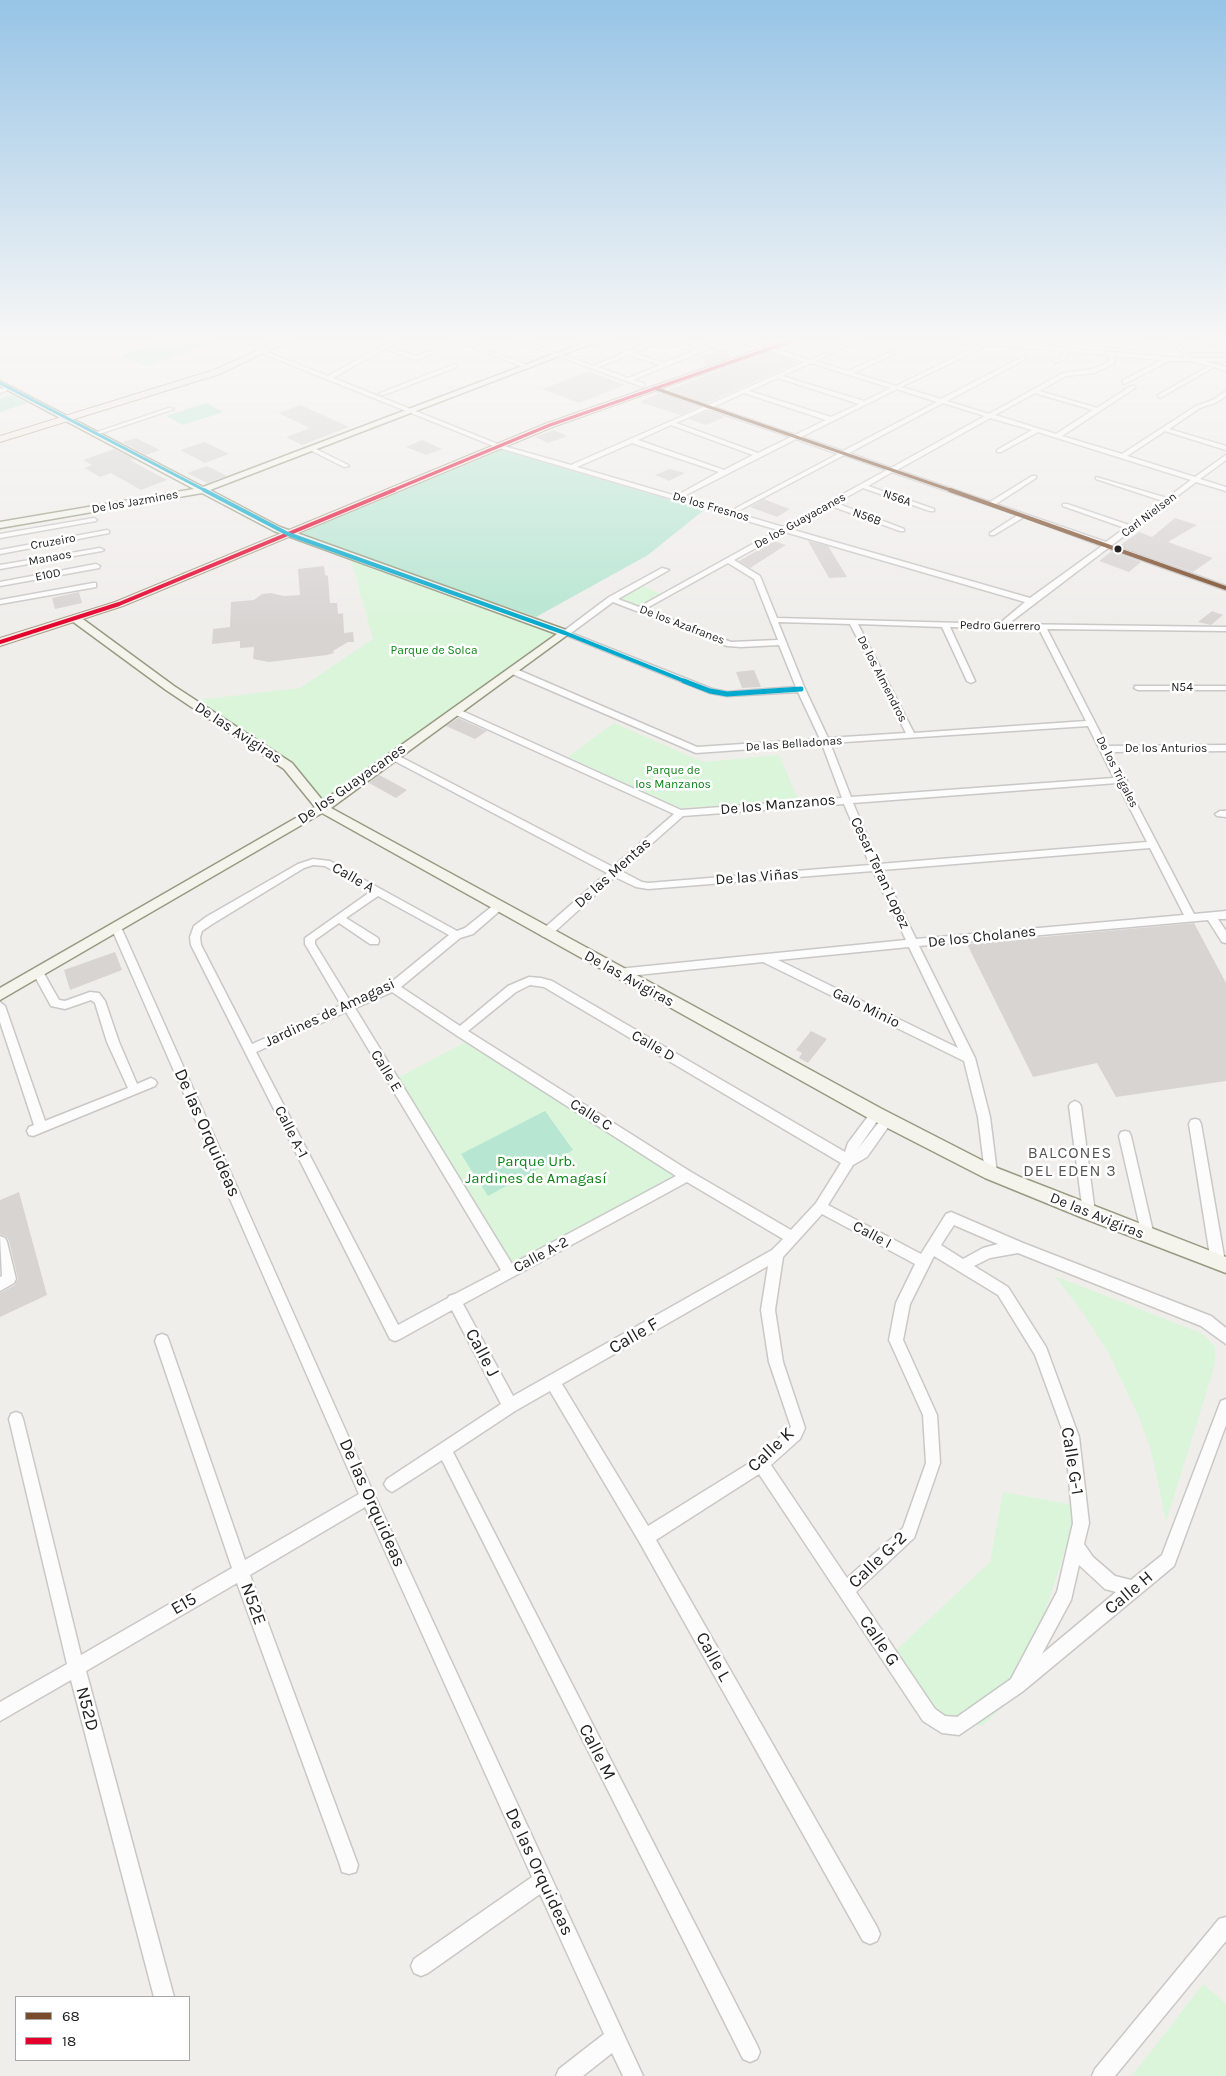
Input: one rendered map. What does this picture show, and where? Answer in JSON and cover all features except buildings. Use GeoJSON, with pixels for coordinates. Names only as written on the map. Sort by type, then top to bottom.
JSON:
{"type":"FeatureCollection","features":[{"type":"Feature","properties":{"kind":"main road"},"geometry":{"type":"LineString","coordinates":[[0,642],[76,620],[120,604],[283,532],[514,435]]}},
{"type":"Feature","properties":{"kind":"main road"},"geometry":{"type":"LineString","coordinates":[[496,442],[519,435]]}},
{"type":"Feature","properties":{"kind":"main road"},"geometry":{"type":"LineString","coordinates":[[0,633],[106,601],[283,532]]}},
{"type":"Feature","properties":{"kind":"street"},"geometry":{"type":"LineString","coordinates":[[100,435],[283,532],[565,633],[719,694],[802,689]]}},
{"type":"Feature","properties":{"kind":"street","name":"De los Jazmines"},"geometry":{"type":"LineString","coordinates":[[0,525],[202,490],[350,435]]}},
{"type":"Feature","properties":{"kind":"street","name":"De los Fresnos"},"geometry":{"type":"LineString","coordinates":[[477,435],[570,468],[786,528],[838,540]]}},
{"type":"Feature","properties":{"kind":"street"},"geometry":{"type":"LineString","coordinates":[[570,468],[643,435]]}},
{"type":"Feature","properties":{"kind":"street"},"geometry":{"type":"LineString","coordinates":[[703,435],[758,455]]}},
{"type":"Feature","properties":{"kind":"street"},"geometry":{"type":"LineString","coordinates":[[788,435],[1023,515],[1226,588]]}},
{"type":"Feature","properties":{"kind":"street"},"geometry":{"type":"LineString","coordinates":[[678,497],[798,435]]}},
{"type":"Feature","properties":{"kind":"street"},"geometry":{"type":"LineString","coordinates":[[738,508],[876,435]]}},
{"type":"Feature","properties":{"kind":"street","name":"De los Guayacanes"},"geometry":{"type":"LineString","coordinates":[[640,609],[957,435]]}},
{"type":"Feature","properties":{"kind":"street"},"geometry":{"type":"LineString","coordinates":[[999,451],[1028,435]]}},
{"type":"Feature","properties":{"kind":"street"},"geometry":{"type":"LineString","coordinates":[[1053,435],[1226,489]]}},
{"type":"Feature","properties":{"kind":"street"},"geometry":{"type":"LineString","coordinates":[[1122,456],[1155,435]]}},
{"type":"Feature","properties":{"kind":"street"},"geometry":{"type":"LineString","coordinates":[[1183,435],[1226,448]]}},
{"type":"Feature","properties":{"kind":"street"},"geometry":{"type":"LineString","coordinates":[[631,440],[724,472]]}},
{"type":"Feature","properties":{"kind":"street","name":"De los Fresnos"},"geometry":{"type":"LineString","coordinates":[[496,442],[794,524],[838,540],[1034,598]]}},
{"type":"Feature","properties":{"kind":"street"},"geometry":{"type":"LineString","coordinates":[[312,449],[346,466]]}},
{"type":"Feature","properties":{"kind":"street","name":"Carl Nielsen"},"geometry":{"type":"LineString","coordinates":[[1000,627],[1034,598],[1226,457]]}},
{"type":"Feature","properties":{"kind":"street"},"geometry":{"type":"LineString","coordinates":[[990,504],[1034,477]]}},
{"type":"Feature","properties":{"kind":"street"},"geometry":{"type":"LineString","coordinates":[[1098,478],[1168,500]]}},
{"type":"Feature","properties":{"kind":"street","name":"N56A"},"geometry":{"type":"LineString","coordinates":[[863,486],[932,510]]}},
{"type":"Feature","properties":{"kind":"street","name":"N56B"},"geometry":{"type":"LineString","coordinates":[[831,504],[902,530]]}},
{"type":"Feature","properties":{"kind":"street"},"geometry":{"type":"LineString","coordinates":[[1065,505],[1131,528]]}},
{"type":"Feature","properties":{"kind":"street"},"geometry":{"type":"LineString","coordinates":[[992,534],[1023,515]]}},
{"type":"Feature","properties":{"kind":"street"},"geometry":{"type":"LineString","coordinates":[[0,536],[94,520]]}},
{"type":"Feature","properties":{"kind":"street","name":"Cruzeiro"},"geometry":{"type":"LineString","coordinates":[[0,552],[106,532]]}},
{"type":"Feature","properties":{"kind":"street"},"geometry":{"type":"LineString","coordinates":[[0,542],[50,567],[55,573],[54,592]]}},
{"type":"Feature","properties":{"kind":"street","name":"Manaos"},"geometry":{"type":"LineString","coordinates":[[0,567],[100,550]]}},
{"type":"Feature","properties":{"kind":"street","name":"Cesar Teran Lopez"},"geometry":{"type":"LineString","coordinates":[[730,561],[757,578],[876,868],[969,1058],[984,1117],[992,1173]]}},
{"type":"Feature","properties":{"kind":"street","name":"E10D"},"geometry":{"type":"LineString","coordinates":[[0,584],[96,566]]}},
{"type":"Feature","properties":{"kind":"street","name":"De los Guayacanes"},"geometry":{"type":"LineString","coordinates":[[0,995],[322,808],[612,599],[666,570]]}},
{"type":"Feature","properties":{"kind":"street"},"geometry":{"type":"LineString","coordinates":[[0,602],[93,585]]}},
{"type":"Feature","properties":{"kind":"street","name":"De los Azafranes"},"geometry":{"type":"LineString","coordinates":[[612,599],[734,645],[782,642]]}},
{"type":"Feature","properties":{"kind":"street","name":"De las Avigiras"},"geometry":{"type":"LineString","coordinates":[[76,620],[170,688],[288,766],[322,808],[618,973],[882,1116],[992,1173],[1222,1264]]}},
{"type":"Feature","properties":{"kind":"street","name":"Pedro Guerrero"},"geometry":{"type":"LineString","coordinates":[[774,620],[1042,628],[1226,629]]}},
{"type":"Feature","properties":{"kind":"street","name":"De los Almendros"},"geometry":{"type":"LineString","coordinates":[[853,622],[911,736]]}},
{"type":"Feature","properties":{"kind":"street"},"geometry":{"type":"LineString","coordinates":[[945,625],[971,681]]}},
{"type":"Feature","properties":{"kind":"street","name":"De los Trigales"},"geometry":{"type":"LineString","coordinates":[[1042,628],[1122,780],[1152,845],[1190,917]]}},
{"type":"Feature","properties":{"kind":"street","name":"De las Belladonas"},"geometry":{"type":"LineString","coordinates":[[513,671],[696,750],[1092,722]]}},
{"type":"Feature","properties":{"kind":"street","name":"N54"},"geometry":{"type":"LineString","coordinates":[[1138,688],[1226,688]]}},
{"type":"Feature","properties":{"kind":"street","name":"De los Manzanos"},"geometry":{"type":"LineString","coordinates":[[455,711],[680,813],[1122,780]]}},
{"type":"Feature","properties":{"kind":"street","name":"De los Anturios"},"geometry":{"type":"LineString","coordinates":[[1106,749],[1226,748]]}},
{"type":"Feature","properties":{"kind":"street","name":"De las Viñas"},"geometry":{"type":"LineString","coordinates":[[392,756],[614,872],[648,886],[1152,845]]}},
{"type":"Feature","properties":{"kind":"street","name":"De las Mentas"},"geometry":{"type":"LineString","coordinates":[[546,933],[680,813]]}},
{"type":"Feature","properties":{"kind":"street","name":"Calle A"},"geometry":{"type":"LineString","coordinates":[[198,929],[301,866],[313,862],[327,863],[456,935]]}},
{"type":"Feature","properties":{"kind":"street","name":"Calle E"},"geometry":{"type":"LineString","coordinates":[[377,892],[310,938],[309,941],[509,1272]]}},
{"type":"Feature","properties":{"kind":"street","name":"Jardines de Amagasi"},"geometry":{"type":"LineString","coordinates":[[249,1050],[349,1008],[393,987],[456,935],[469,931],[496,904]]}},
{"type":"Feature","properties":{"kind":"street","name":"De los Cholanes"},"geometry":{"type":"LineString","coordinates":[[618,973],[762,957],[1226,915]]}},
{"type":"Feature","properties":{"kind":"street"},"geometry":{"type":"LineString","coordinates":[[1211,916],[1226,938]]}},
{"type":"Feature","properties":{"kind":"street"},"geometry":{"type":"LineString","coordinates":[[339,918],[374,941]]}},
{"type":"Feature","properties":{"kind":"street","name":"De las Orquideas"},"geometry":{"type":"LineString","coordinates":[[116,927],[368,1497],[633,2076]]}},
{"type":"Feature","properties":{"kind":"street","name":"Calle A-1"},"geometry":{"type":"LineString","coordinates":[[198,929],[196,945],[395,1334]]}},
{"type":"Feature","properties":{"kind":"street","name":"Galo Minio"},"geometry":{"type":"LineString","coordinates":[[762,957],[969,1058]]}},
{"type":"Feature","properties":{"kind":"street"},"geometry":{"type":"LineString","coordinates":[[38,973],[55,1003],[65,1005],[90,996],[95,996],[100,1001],[113,1042],[134,1089]]}},
{"type":"Feature","properties":{"kind":"street","name":"Calle D"},"geometry":{"type":"LineString","coordinates":[[460,1032],[512,988],[529,981],[542,982],[849,1161]]}},
{"type":"Feature","properties":{"kind":"street","name":"Calle C"},"geometry":{"type":"LineString","coordinates":[[393,987],[460,1032],[687,1176],[793,1238]]}},
{"type":"Feature","properties":{"kind":"street"},"geometry":{"type":"LineString","coordinates":[[0,1006],[37,1129],[151,1083]]}},
{"type":"Feature","properties":{"kind":"street"},"geometry":{"type":"LineString","coordinates":[[1075,1106],[1090,1213]]}},
{"type":"Feature","properties":{"kind":"street","name":"Calle F"},"geometry":{"type":"LineString","coordinates":[[392,1484],[445,1451],[510,1406],[777,1254],[820,1207],[849,1161],[863,1153],[882,1116]]}},
{"type":"Feature","properties":{"kind":"street"},"geometry":{"type":"LineString","coordinates":[[1195,1124],[1222,1264]]}},
{"type":"Feature","properties":{"kind":"street"},"geometry":{"type":"LineString","coordinates":[[1125,1136],[1148,1236]]}},
{"type":"Feature","properties":{"kind":"street","name":"Calle A-2"},"geometry":{"type":"LineString","coordinates":[[395,1334],[454,1300],[687,1176]]}},
{"type":"Feature","properties":{"kind":"street","name":"Calle I"},"geometry":{"type":"LineString","coordinates":[[820,1207],[924,1262]]}},
{"type":"Feature","properties":{"kind":"street"},"geometry":{"type":"LineString","coordinates":[[932,1247],[951,1218],[1018,1247],[1206,1321],[1226,1337]]}},
{"type":"Feature","properties":{"kind":"street"},"geometry":{"type":"LineString","coordinates":[[0,1242],[9,1278],[0,1285]]}},
{"type":"Feature","properties":{"kind":"street","name":"Calle G-2"},"geometry":{"type":"LineString","coordinates":[[845,1591],[909,1532],[932,1463],[930,1415],[896,1340],[904,1303],[932,1247]]}},
{"type":"Feature","properties":{"kind":"street","name":"Calle G-1"},"geometry":{"type":"LineString","coordinates":[[932,1247],[1002,1291],[1041,1352],[1072,1436],[1081,1523],[1065,1594],[1016,1686]]}},
{"type":"Feature","properties":{"kind":"street"},"geometry":{"type":"LineString","coordinates":[[962,1266],[988,1252],[1018,1247]]}},
{"type":"Feature","properties":{"kind":"street","name":"Calle K"},"geometry":{"type":"LineString","coordinates":[[646,1538],[761,1464],[794,1434],[798,1428],[776,1362],[768,1310],[777,1254]]}},
{"type":"Feature","properties":{"kind":"street","name":"Calle J"},"geometry":{"type":"LineString","coordinates":[[454,1300],[510,1406]]}},
{"type":"Feature","properties":{"kind":"street","name":"N52E"},"geometry":{"type":"LineString","coordinates":[[162,1341],[241,1572],[349,1864]]}},
{"type":"Feature","properties":{"kind":"street","name":"Calle L"},"geometry":{"type":"LineString","coordinates":[[552,1382],[646,1538],[870,1934]]}},
{"type":"Feature","properties":{"kind":"street","name":"Calle H"},"geometry":{"type":"LineString","coordinates":[[959,1726],[1016,1686],[1168,1560],[1226,1406]]}},
{"type":"Feature","properties":{"kind":"street","name":"N52D"},"geometry":{"type":"LineString","coordinates":[[16,1419],[76,1667],[164,1996]]}},
{"type":"Feature","properties":{"kind":"street","name":"Calle M"},"geometry":{"type":"LineString","coordinates":[[445,1451],[750,2052]]}},
{"type":"Feature","properties":{"kind":"street","name":"Calle G"},"geometry":{"type":"LineString","coordinates":[[761,1464],[929,1715],[942,1724],[959,1726]]}},
{"type":"Feature","properties":{"kind":"street","name":"E15"},"geometry":{"type":"LineString","coordinates":[[0,1712],[368,1497]]}},
{"type":"Feature","properties":{"kind":"street"},"geometry":{"type":"LineString","coordinates":[[1076,1545],[1087,1563],[1111,1583],[1135,1589]]}},
{"type":"Feature","properties":{"kind":"street"},"geometry":{"type":"LineString","coordinates":[[422,1966],[543,1881]]}},
{"type":"Feature","properties":{"kind":"street"},"geometry":{"type":"LineString","coordinates":[[1102,2076],[1226,1926]]}},
{"type":"Feature","properties":{"kind":"street"},"geometry":{"type":"LineString","coordinates":[[566,2076],[600,2051],[615,2036]]}},
{"type":"Feature","properties":{"kind":"green space"},"geometry":{"type":"Polygon","coordinates":[[[501,450],[704,510],[648,555],[536,617],[298,534],[501,450]]]}},
{"type":"Feature","properties":{"kind":"green space","name":"Parque de Solca"},"geometry":{"type":"Polygon","coordinates":[[[350,557],[565,633],[322,808],[288,766],[189,701],[300,688],[373,639],[350,557]]]}},
{"type":"Feature","properties":{"kind":"green space"},"geometry":{"type":"Polygon","coordinates":[[[643,586],[661,594],[639,606],[621,598],[643,586]]]}},
{"type":"Feature","properties":{"kind":"green space","name":"Parque de los Manzanos"},"geometry":{"type":"Polygon","coordinates":[[[614,723],[703,762],[779,755],[799,801],[679,808],[568,757],[614,723]]]}},
{"type":"Feature","properties":{"kind":"green space","name":"Parque Urb. Jardines de Amagasí"},"geometry":{"type":"Polygon","coordinates":[[[471,1039],[687,1176],[509,1272],[392,1081],[471,1039]]]}},
{"type":"Feature","properties":{"kind":"green space"},"geometry":{"type":"Polygon","coordinates":[[[545,1111],[573,1150],[488,1196],[461,1154],[545,1111]]]}},
{"type":"Feature","properties":{"kind":"green space"},"geometry":{"type":"Polygon","coordinates":[[[1055,1276],[1196,1331],[1205,1336],[1215,1347],[1212,1374],[1166,1522],[1151,1450],[1138,1415],[1109,1354],[1085,1316],[1055,1276]]]}},
{"type":"Feature","properties":{"kind":"green space"},"geometry":{"type":"Polygon","coordinates":[[[1003,1492],[1079,1506],[1020,1691],[982,1726],[932,1716],[890,1656],[990,1562],[1003,1492]]]}},
{"type":"Feature","properties":{"kind":"green space"},"geometry":{"type":"Polygon","coordinates":[[[1203,1984],[1226,2004],[1226,2076],[1132,2076],[1203,1984]]]}},
{"type":"Feature","properties":{"kind":"transit line"},"geometry":{"type":"LineString","coordinates":[[99,435],[288,534],[565,633],[710,691],[727,694],[801,689]]}},
{"type":"Feature","properties":{"kind":"transit line","name":"18"},"geometry":{"type":"LineString","coordinates":[[0,642],[119,604],[526,435]]}},
{"type":"Feature","properties":{"kind":"transit line","name":"68"},"geometry":{"type":"LineString","coordinates":[[790,435],[1023,515],[1226,588]]}},
{"type":"Feature","properties":{"kind":"district","name":"BALCONES DEL EDEN 3"},"geometry":{"type":"Point","coordinates":[1070,1162]}}]}
